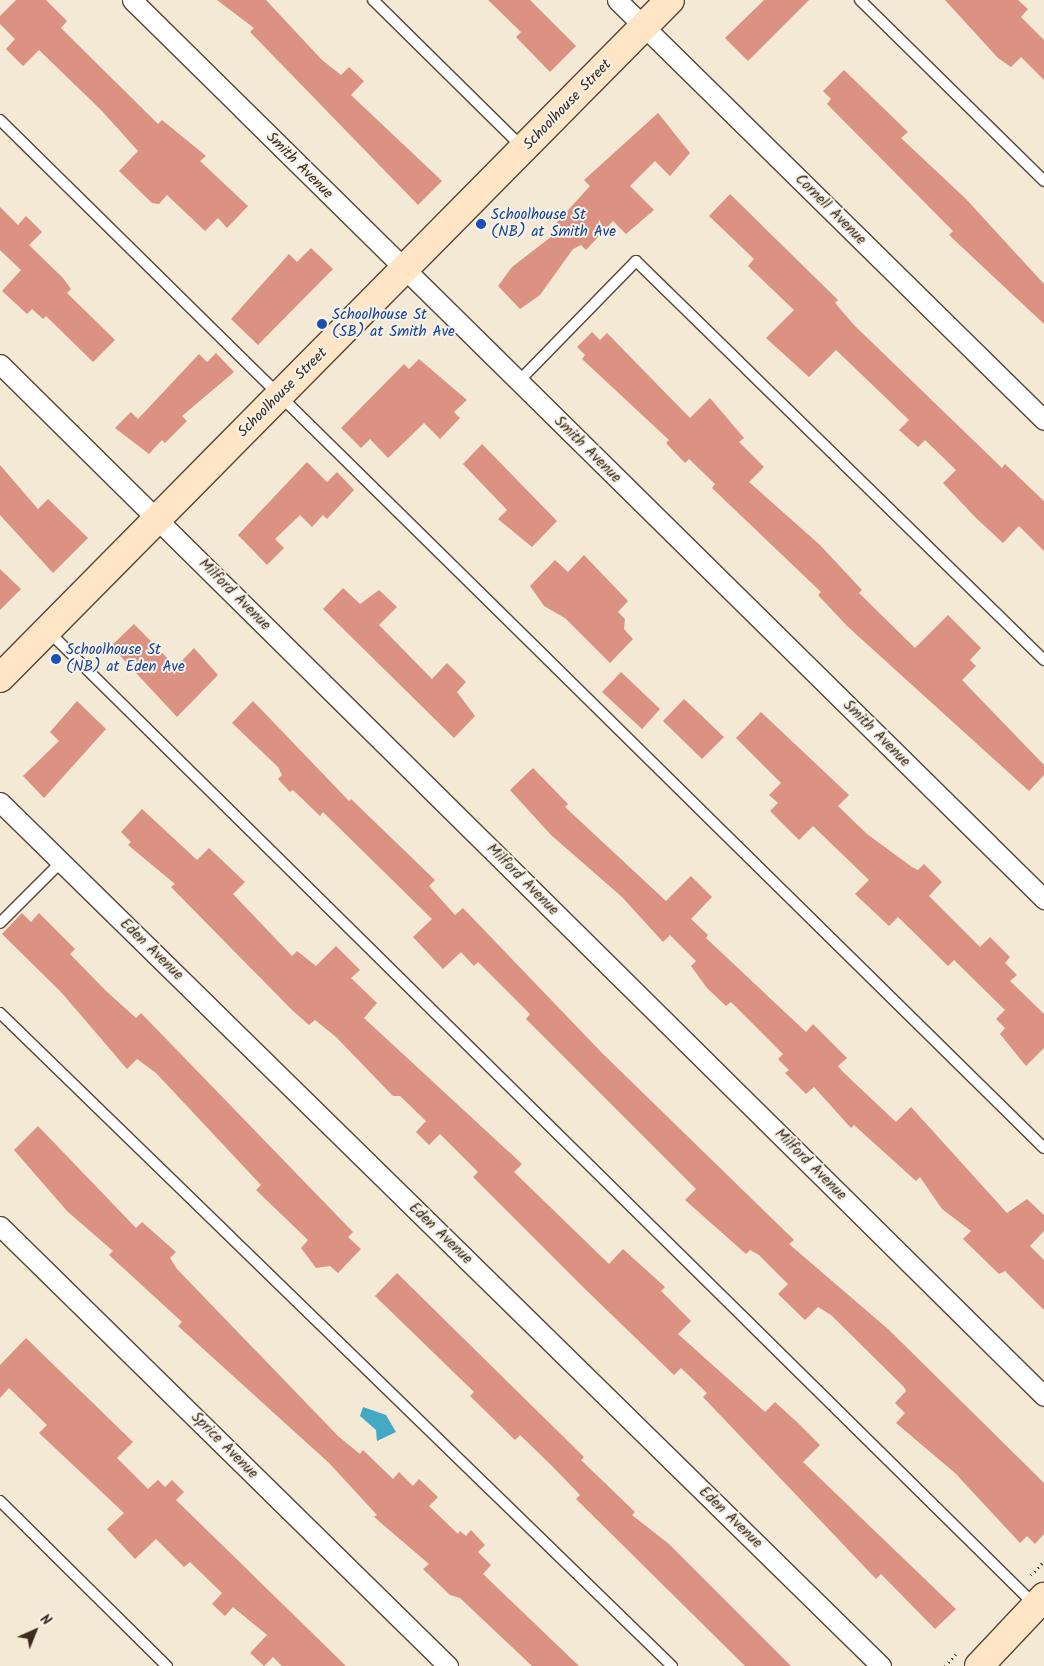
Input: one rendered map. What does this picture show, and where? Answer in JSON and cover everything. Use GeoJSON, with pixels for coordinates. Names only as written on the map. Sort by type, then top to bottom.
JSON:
{"type":"FeatureCollection","features":[{"type":"Feature","properties":{"kind":"street","name":"Smith Avenue"},"geometry":{"type":"LineString","coordinates":[[132,0],[1044,899]]}},
{"type":"Feature","properties":{"kind":"street","name":"Cornell Avenue"},"geometry":{"type":"LineString","coordinates":[[617,0],[1044,420]]}},
{"type":"Feature","properties":{"kind":"street","name":"Schoolhouse Street"},"geometry":{"type":"LineString","coordinates":[[0,678],[159,520],[280,394],[525,150],[670,0]]}},
{"type":"Feature","properties":{"kind":"street","name":"Milford Avenue"},"geometry":{"type":"LineString","coordinates":[[0,364],[1044,1396]]}},
{"type":"Feature","properties":{"kind":"street","name":"Eden Avenue"},"geometry":{"type":"LineString","coordinates":[[0,802],[881,1666]]}},
{"type":"Feature","properties":{"kind":"street","name":"Sprice Avenue"},"geometry":{"type":"LineString","coordinates":[[0,1226],[448,1666]]}},
{"type":"Feature","properties":{"kind":"street"},"geometry":{"type":"LineString","coordinates":[[979,1666],[1040,1601]]}},
{"type":"Feature","properties":{"kind":"lane"},"geometry":{"type":"LineString","coordinates":[[373,0],[525,150]]}},
{"type":"Feature","properties":{"kind":"lane"},"geometry":{"type":"LineString","coordinates":[[860,0],[1044,181]]}},
{"type":"Feature","properties":{"kind":"lane"},"geometry":{"type":"LineString","coordinates":[[0,120],[1044,1148]]}},
{"type":"Feature","properties":{"kind":"lane"},"geometry":{"type":"LineString","coordinates":[[518,382],[636,261],[1044,660]]}},
{"type":"Feature","properties":{"kind":"lane"},"geometry":{"type":"LineString","coordinates":[[48,631],[1040,1601]]}},
{"type":"Feature","properties":{"kind":"lane"},"geometry":{"type":"LineString","coordinates":[[0,923],[61,862]]}},
{"type":"Feature","properties":{"kind":"lane"},"geometry":{"type":"LineString","coordinates":[[0,1013],[672,1666]]}},
{"type":"Feature","properties":{"kind":"lane"},"geometry":{"type":"LineString","coordinates":[[0,1501],[167,1666]]}},
{"type":"Feature","properties":{"kind":"water"},"geometry":{"type":"Polygon","coordinates":[[[363,1407],[386,1415],[396,1432],[377,1441],[376,1430],[360,1416],[363,1407]]]}},
{"type":"Feature","properties":{"kind":"building"},"geometry":{"type":"Polygon","coordinates":[[[16,0],[46,0],[67,21],[61,28],[158,124],[162,120],[206,156],[200,161],[248,206],[227,228],[218,218],[205,231],[167,195],[159,204],[152,203],[119,171],[138,151],[101,110],[39,50],[23,66],[6,49],[15,39],[0,24],[0,16],[16,0]]]}},
{"type":"Feature","properties":{"kind":"building"},"geometry":{"type":"Polygon","coordinates":[[[217,0],[266,0],[322,60],[341,75],[349,67],[364,81],[351,95],[442,181],[418,205],[250,32],[254,28],[217,0]]]}},
{"type":"Feature","properties":{"kind":"building"},"geometry":{"type":"Polygon","coordinates":[[[488,0],[530,0],[576,46],[550,72],[516,37],[521,32],[488,0]]]}},
{"type":"Feature","properties":{"kind":"building"},"geometry":{"type":"Polygon","coordinates":[[[764,0],[809,0],[748,61],[725,38],[764,0]]]}},
{"type":"Feature","properties":{"kind":"building"},"geometry":{"type":"Polygon","coordinates":[[[945,0],[1018,0],[1028,9],[1021,17],[1044,40],[1044,80],[1021,57],[1011,67],[998,58],[945,0]]]}},
{"type":"Feature","properties":{"kind":"building"},"geometry":{"type":"Polygon","coordinates":[[[844,70],[908,132],[901,138],[966,199],[1044,284],[1044,324],[949,235],[953,231],[827,104],[831,99],[823,91],[844,70]]]}},
{"type":"Feature","properties":{"kind":"building"},"geometry":{"type":"Polygon","coordinates":[[[658,113],[690,153],[670,176],[655,161],[630,186],[654,210],[626,234],[613,221],[586,250],[581,245],[573,249],[540,295],[520,309],[498,286],[512,267],[556,233],[551,229],[590,186],[584,180],[658,113]]]}},
{"type":"Feature","properties":{"kind":"building"},"geometry":{"type":"Polygon","coordinates":[[[730,194],[838,300],[835,303],[855,326],[1002,468],[1005,464],[1044,501],[1044,551],[1019,526],[1003,543],[976,518],[943,483],[956,470],[925,440],[918,447],[899,430],[909,420],[836,350],[809,377],[766,338],[794,310],[748,266],[754,259],[709,216],[730,194]]]}},
{"type":"Feature","properties":{"kind":"building"},"geometry":{"type":"Polygon","coordinates":[[[0,207],[18,225],[26,216],[42,232],[29,245],[63,278],[71,289],[67,293],[115,340],[93,362],[46,316],[43,319],[32,309],[27,314],[2,291],[21,270],[0,250],[0,207]]]}},
{"type":"Feature","properties":{"kind":"building"},"geometry":{"type":"Polygon","coordinates":[[[311,248],[333,269],[258,345],[231,319],[289,254],[297,262],[311,248]]]}},
{"type":"Feature","properties":{"kind":"building"},"geometry":{"type":"Polygon","coordinates":[[[592,332],[600,340],[607,333],[690,418],[710,398],[744,438],[739,442],[764,467],[749,482],[820,545],[862,590],[859,593],[915,648],[948,615],[981,648],[970,660],[976,666],[962,680],[1044,765],[1044,775],[1029,791],[847,626],[818,595],[821,592],[712,488],[715,484],[689,459],[685,463],[666,443],[669,440],[582,359],[585,355],[577,347],[592,332]]]}},
{"type":"Feature","properties":{"kind":"building"},"geometry":{"type":"Polygon","coordinates":[[[216,353],[234,372],[182,416],[187,421],[165,443],[162,440],[149,454],[115,428],[131,412],[138,419],[199,354],[207,362],[216,353]]]}},
{"type":"Feature","properties":{"kind":"building"},"geometry":{"type":"Polygon","coordinates":[[[419,359],[467,400],[454,412],[460,418],[440,439],[424,423],[388,458],[370,439],[361,448],[341,428],[404,364],[409,369],[419,359]]]}},
{"type":"Feature","properties":{"kind":"building"},"geometry":{"type":"Polygon","coordinates":[[[482,444],[557,521],[532,547],[498,519],[507,510],[463,464],[482,444]]]}},
{"type":"Feature","properties":{"kind":"building"},"geometry":{"type":"Polygon","coordinates":[[[307,462],[327,482],[337,472],[354,490],[327,519],[323,515],[312,527],[300,515],[275,539],[284,548],[267,565],[238,535],[307,462]]]}},
{"type":"Feature","properties":{"kind":"building"},"geometry":{"type":"Polygon","coordinates":[[[0,465],[38,509],[48,499],[88,538],[53,573],[0,515],[0,465]]]}},
{"type":"Feature","properties":{"kind":"building"},"geometry":{"type":"Polygon","coordinates":[[[584,555],[628,601],[618,612],[625,619],[624,629],[633,639],[610,663],[565,618],[544,606],[530,586],[555,560],[568,572],[584,555]]]}},
{"type":"Feature","properties":{"kind":"building"},"geometry":{"type":"Polygon","coordinates":[[[0,569],[21,589],[0,610],[0,569]]]}},
{"type":"Feature","properties":{"kind":"building"},"geometry":{"type":"Polygon","coordinates":[[[343,588],[360,604],[379,590],[397,607],[379,625],[432,679],[447,663],[466,682],[457,692],[475,716],[454,738],[323,609],[343,588]]]}},
{"type":"Feature","properties":{"kind":"building"},"geometry":{"type":"Polygon","coordinates":[[[134,624],[176,667],[194,648],[218,675],[177,717],[111,646],[134,624]]]}},
{"type":"Feature","properties":{"kind":"building"},"geometry":{"type":"Polygon","coordinates":[[[621,672],[660,709],[642,729],[602,692],[621,672]]]}},
{"type":"Feature","properties":{"kind":"building"},"geometry":{"type":"Polygon","coordinates":[[[684,699],[724,737],[702,759],[663,721],[684,699]]]}},
{"type":"Feature","properties":{"kind":"building"},"geometry":{"type":"Polygon","coordinates":[[[77,701],[106,729],[44,798],[23,776],[59,741],[50,732],[77,701]]]}},
{"type":"Feature","properties":{"kind":"building"},"geometry":{"type":"Polygon","coordinates":[[[253,701],[349,801],[351,799],[435,880],[429,886],[455,915],[463,908],[602,1053],[794,1240],[789,1244],[888,1329],[1044,1483],[1044,1534],[1035,1544],[1027,1536],[1020,1543],[955,1473],[896,1423],[905,1413],[895,1403],[906,1391],[904,1387],[831,1315],[818,1307],[805,1320],[778,1294],[788,1284],[759,1255],[750,1250],[746,1254],[685,1200],[696,1189],[526,1019],[530,1014],[478,962],[474,966],[461,952],[443,969],[413,937],[432,919],[323,812],[320,816],[293,790],[290,792],[278,779],[282,775],[278,767],[232,723],[253,701]]]}},
{"type":"Feature","properties":{"kind":"building"},"geometry":{"type":"Polygon","coordinates":[[[761,712],[849,795],[838,806],[867,834],[912,867],[918,870],[924,864],[942,882],[929,896],[980,947],[990,937],[1010,957],[1005,963],[1017,975],[1010,981],[1044,1014],[1044,1048],[1026,1066],[1000,1034],[1005,1028],[996,1019],[1005,1010],[954,960],[948,966],[898,917],[889,926],[855,894],[869,880],[813,826],[799,840],[770,811],[778,803],[769,795],[781,783],[736,738],[761,712]]]}},
{"type":"Feature","properties":{"kind":"building"},"geometry":{"type":"Polygon","coordinates":[[[533,768],[568,804],[565,807],[666,901],[691,876],[712,897],[691,919],[708,935],[706,938],[806,1032],[813,1024],[847,1058],[838,1066],[843,1072],[896,1122],[911,1107],[1007,1213],[1027,1199],[1044,1215],[1044,1231],[1030,1246],[1044,1260],[1044,1310],[1005,1271],[999,1274],[963,1239],[971,1231],[942,1209],[920,1177],[916,1181],[854,1125],[851,1128],[814,1087],[806,1094],[785,1073],[789,1070],[778,1059],[783,1054],[731,1002],[726,1006],[707,988],[691,966],[696,961],[670,935],[663,942],[622,897],[551,835],[510,790],[533,768]]]}},
{"type":"Feature","properties":{"kind":"building"},"geometry":{"type":"Polygon","coordinates":[[[142,809],[197,860],[209,848],[245,882],[233,894],[292,956],[297,951],[316,966],[336,946],[360,970],[351,978],[377,1003],[364,1018],[522,1164],[514,1172],[609,1264],[623,1249],[665,1287],[661,1291],[691,1321],[678,1334],[765,1412],[775,1402],[799,1424],[820,1445],[803,1462],[956,1609],[935,1629],[881,1574],[876,1579],[703,1397],[707,1393],[681,1368],[674,1375],[585,1289],[473,1177],[478,1172],[440,1134],[429,1145],[416,1132],[426,1121],[400,1096],[393,1096],[336,1037],[315,1020],[309,1025],[292,1010],[171,887],[175,884],[128,845],[131,842],[121,832],[142,809]]]}},
{"type":"Feature","properties":{"kind":"building"},"geometry":{"type":"Polygon","coordinates":[[[22,913],[31,922],[39,913],[75,949],[70,954],[105,990],[136,1018],[141,1013],[353,1232],[348,1237],[361,1249],[338,1273],[330,1266],[316,1268],[301,1248],[308,1240],[256,1190],[261,1185],[156,1073],[137,1059],[127,1069],[61,992],[2,934],[22,913]]]}},
{"type":"Feature","properties":{"kind":"building"},"geometry":{"type":"Polygon","coordinates":[[[38,1126],[136,1228],[142,1222],[176,1252],[170,1258],[177,1269],[338,1436],[360,1454],[363,1450],[393,1479],[399,1472],[413,1486],[419,1479],[438,1497],[429,1506],[458,1534],[460,1531],[466,1536],[471,1530],[485,1545],[478,1552],[491,1565],[483,1574],[579,1666],[532,1666],[460,1598],[450,1595],[423,1569],[429,1564],[374,1517],[377,1515],[329,1463],[178,1326],[182,1322],[109,1255],[113,1251],[67,1211],[14,1150],[38,1126]]]}},
{"type":"Feature","properties":{"kind":"building"},"geometry":{"type":"Polygon","coordinates":[[[397,1273],[584,1457],[581,1460],[635,1512],[632,1515],[669,1544],[791,1666],[745,1666],[576,1499],[580,1495],[552,1466],[520,1435],[515,1440],[470,1396],[474,1392],[375,1296],[397,1273]]]}},
{"type":"Feature","properties":{"kind":"building"},"geometry":{"type":"Polygon","coordinates":[[[26,1338],[133,1442],[117,1458],[148,1489],[158,1480],[165,1487],[172,1480],[184,1492],[176,1500],[346,1666],[282,1666],[273,1657],[264,1666],[250,1653],[267,1635],[233,1607],[225,1616],[212,1604],[222,1593],[190,1562],[184,1567],[156,1539],[135,1559],[107,1529],[124,1513],[39,1433],[47,1425],[9,1388],[0,1398],[0,1365],[26,1338]]]}},
{"type":"Feature","properties":{"kind":"place","name":"Schoolhouse St (NB) at Smith Ave"},"geometry":{"type":"Point","coordinates":[481,224]}},
{"type":"Feature","properties":{"kind":"place","name":"Schoolhouse St (SB) at Smith Ave"},"geometry":{"type":"Point","coordinates":[322,324]}},
{"type":"Feature","properties":{"kind":"place","name":"Schoolhouse St (NB) at Eden Ave"},"geometry":{"type":"Point","coordinates":[56,659]}}]}
